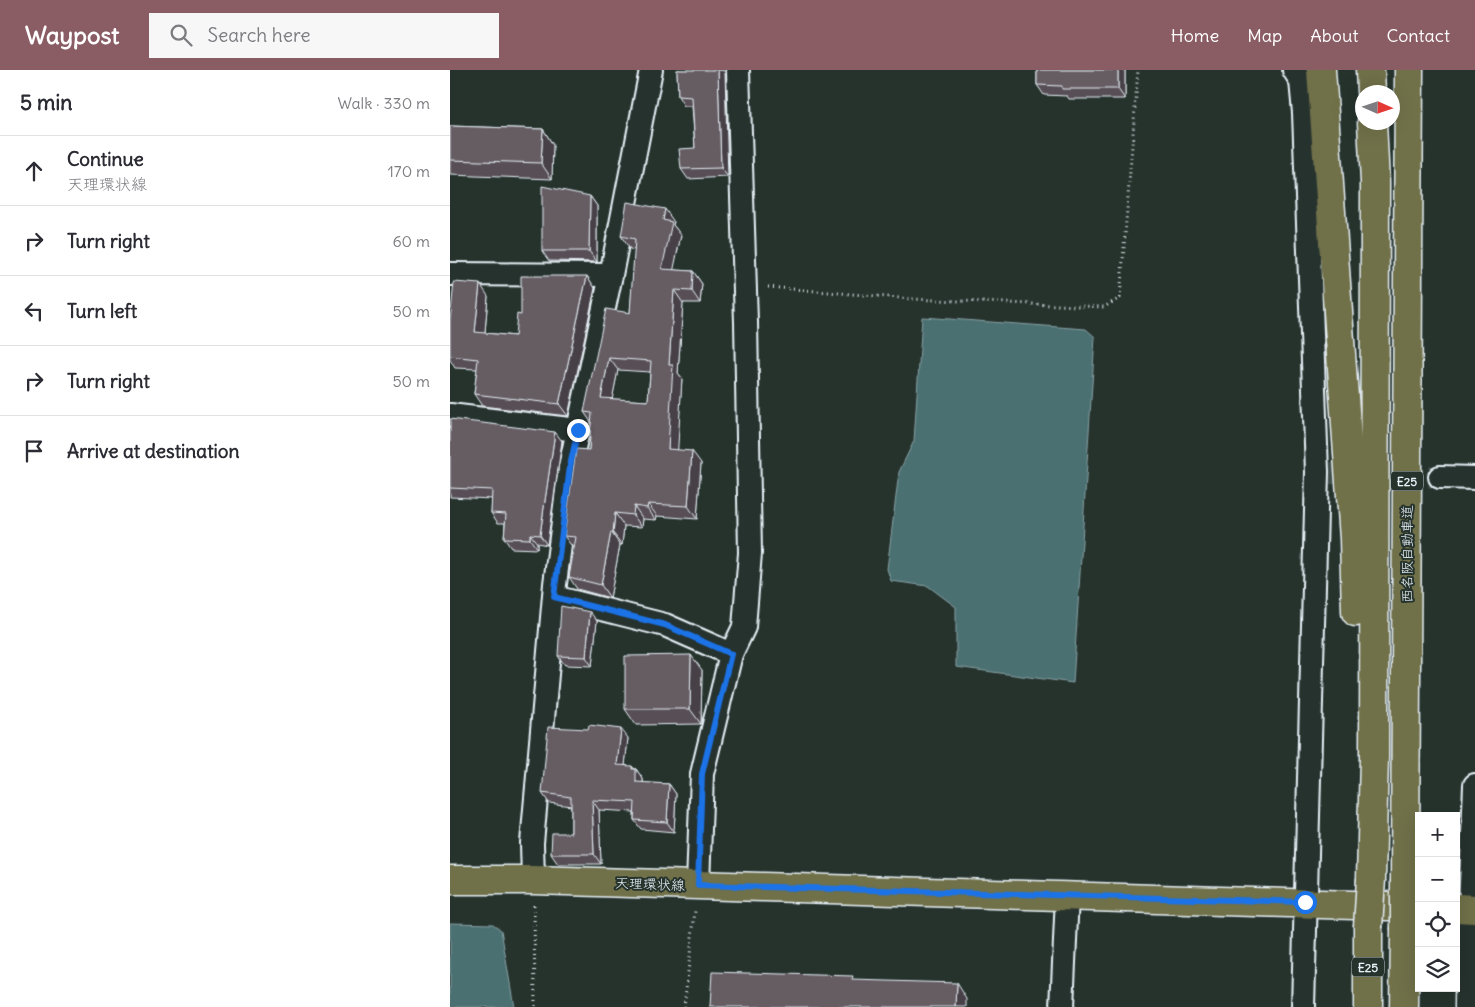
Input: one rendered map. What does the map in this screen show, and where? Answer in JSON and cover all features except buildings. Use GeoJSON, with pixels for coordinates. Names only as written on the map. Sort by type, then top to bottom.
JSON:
{"type":"FeatureCollection","features":[{"type":"Feature","properties":{"kind":"main road"},"geometry":{"type":"LineString","coordinates":[[1321,70],[1354,539],[1358,723],[1374,757]]}},
{"type":"Feature","properties":{"kind":"main road"},"geometry":{"type":"LineString","coordinates":[[1370,70],[1371,85]]}},
{"type":"Feature","properties":{"kind":"main road","name":"西名阪自動車道"},"geometry":{"type":"LineString","coordinates":[[1404,1007],[1409,70]]}},
{"type":"Feature","properties":{"kind":"main road","name":"E25"},"geometry":{"type":"LineString","coordinates":[[1368,1007],[1368,928],[1374,757],[1375,183],[1372,130]]}},
{"type":"Feature","properties":{"kind":"main road","name":"天理環状線"},"geometry":{"type":"LineString","coordinates":[[450,880],[533,880],[1415,906]]}},
{"type":"Feature","properties":{"kind":"street"},"geometry":{"type":"LineString","coordinates":[[533,880],[532,844],[554,597],[570,466],[611,275],[651,70]]}},
{"type":"Feature","properties":{"kind":"street"},"geometry":{"type":"LineString","coordinates":[[698,885],[702,774],[731,654],[744,627],[750,553],[746,285],[738,70]]}},
{"type":"Feature","properties":{"kind":"street"},"geometry":{"type":"LineString","coordinates":[[1294,70],[1301,81],[1304,113],[1323,472],[1305,902],[1303,1007]]}},
{"type":"Feature","properties":{"kind":"street"},"geometry":{"type":"LineString","coordinates":[[450,274],[611,275]]}},
{"type":"Feature","properties":{"kind":"street"},"geometry":{"type":"LineString","coordinates":[[450,415],[578,430]]}},
{"type":"Feature","properties":{"kind":"street"},"geometry":{"type":"LineString","coordinates":[[1440,477],[1475,478]]}},
{"type":"Feature","properties":{"kind":"street"},"geometry":{"type":"LineString","coordinates":[[554,597],[665,625],[731,654]]}},
{"type":"Feature","properties":{"kind":"street"},"geometry":{"type":"LineString","coordinates":[[1469,1007],[1467,908],[1475,785]]}},
{"type":"Feature","properties":{"kind":"street"},"geometry":{"type":"LineString","coordinates":[[1062,1007],[1067,896]]}},
{"type":"Feature","properties":{"kind":"path"},"geometry":{"type":"LineString","coordinates":[[746,285],[912,299],[1104,307],[1120,298],[1138,70]]}},
{"type":"Feature","properties":{"kind":"path"},"geometry":{"type":"LineString","coordinates":[[533,880],[535,1007]]}},
{"type":"Feature","properties":{"kind":"path"},"geometry":{"type":"LineString","coordinates":[[684,1007],[698,885]]}},
{"type":"Feature","properties":{"kind":"water"},"geometry":{"type":"Polygon","coordinates":[[[922,317],[1086,329],[1095,337],[1073,683],[956,667],[956,607],[928,586],[891,581],[887,569],[899,472],[914,441],[922,317]]]}},
{"type":"Feature","properties":{"kind":"water"},"geometry":{"type":"Polygon","coordinates":[[[450,923],[493,924],[501,930],[514,1007],[450,1007],[450,923]]]}},
{"type":"Feature","properties":{"kind":"tunnel"},"geometry":{"type":"LineString","coordinates":[[1330,473],[1440,477]]}},
{"type":"Feature","properties":{"kind":"route"},"geometry":{"type":"LineString","coordinates":[[578,430],[570,466],[554,597],[665,625],[731,654],[716,708],[702,774],[698,885],[1305,902]]}}]}
